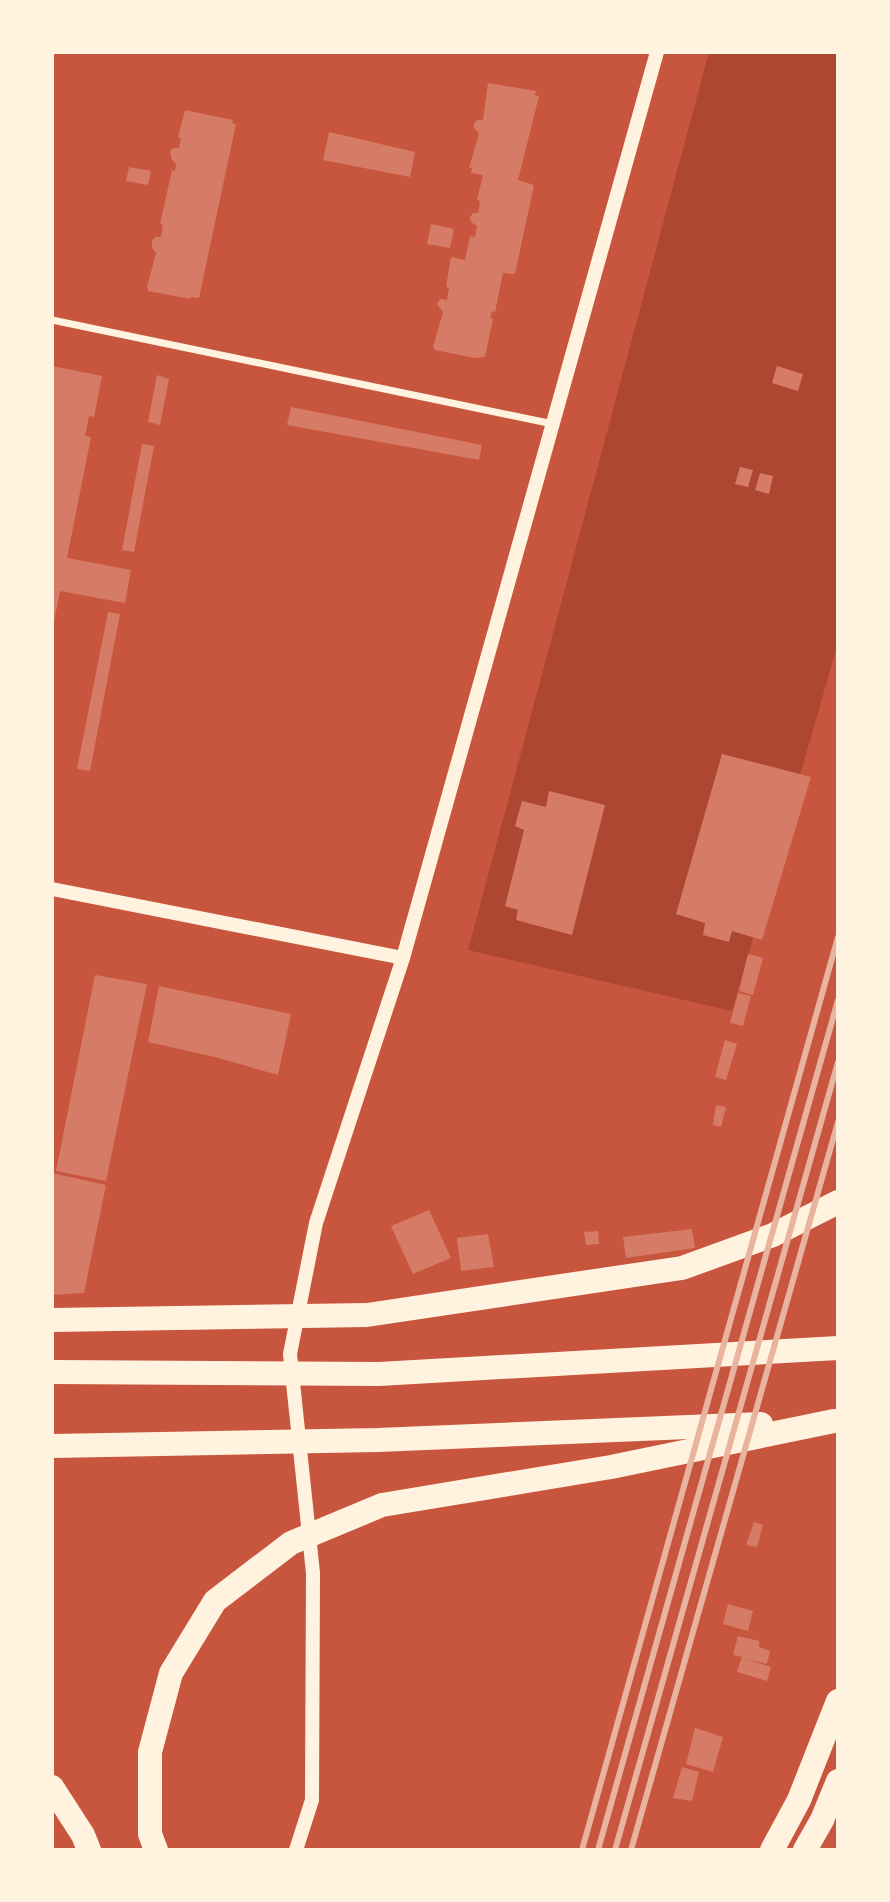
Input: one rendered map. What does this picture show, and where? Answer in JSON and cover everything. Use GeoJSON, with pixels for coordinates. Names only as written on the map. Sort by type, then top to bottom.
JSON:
{"type":"FeatureCollection","features":[{"type":"Feature","properties":{"kind":"highway"},"geometry":{"type":"LineString","coordinates":[[52,1320],[367,1315],[682,1268],[773,1235],[838,1202]]}},
{"type":"Feature","properties":{"kind":"highway"},"geometry":{"type":"LineString","coordinates":[[52,1372],[379,1374],[838,1348]]}},
{"type":"Feature","properties":{"kind":"highway"},"geometry":{"type":"LineString","coordinates":[[52,1446],[378,1440],[836,1421]]}},
{"type":"Feature","properties":{"kind":"highway"},"geometry":{"type":"LineString","coordinates":[[156,1850],[150,1834],[150,1752],[171,1673],[215,1601],[291,1543],[382,1505],[611,1467],[836,1421]]}},
{"type":"Feature","properties":{"kind":"highway"},"geometry":{"type":"LineString","coordinates":[[772,1850],[799,1800],[838,1701]]}},
{"type":"Feature","properties":{"kind":"highway"},"geometry":{"type":"LineString","coordinates":[[805,1850],[838,1781]]}},
{"type":"Feature","properties":{"kind":"highway"},"geometry":{"type":"LineString","coordinates":[[52,1787],[83,1835],[89,1850]]}},
{"type":"Feature","properties":{"kind":"street"},"geometry":{"type":"LineString","coordinates":[[296,1850],[312,1800],[313,1573],[290,1354],[316,1223],[403,958],[656,57]]}},
{"type":"Feature","properties":{"kind":"street"},"geometry":{"type":"LineString","coordinates":[[52,320],[553,424]]}},
{"type":"Feature","properties":{"kind":"street"},"geometry":{"type":"LineString","coordinates":[[52,889],[403,958]]}},
{"type":"Feature","properties":{"kind":"shaded area"},"geometry":{"type":"Polygon","coordinates":[[[709,52],[838,52],[838,643],[732,1011],[468,950],[709,52]]]}},
{"type":"Feature","properties":{"kind":"building"},"geometry":{"type":"Polygon","coordinates":[[[488,83],[536,91],[535,95],[539,96],[518,180],[534,185],[515,274],[503,273],[495,312],[492,311],[490,318],[493,319],[485,357],[475,358],[433,347],[443,312],[437,304],[440,299],[447,300],[451,257],[465,260],[470,236],[475,237],[477,226],[470,217],[478,213],[480,201],[477,200],[483,175],[471,173],[472,168],[469,168],[479,134],[474,123],[483,120],[488,83]]]}},
{"type":"Feature","properties":{"kind":"building"},"geometry":{"type":"Polygon","coordinates":[[[185,110],[233,120],[232,123],[236,124],[199,298],[191,299],[148,291],[147,287],[156,253],[152,241],[155,237],[161,237],[163,225],[160,224],[172,170],[175,171],[176,164],[170,152],[173,148],[179,148],[181,138],[178,137],[185,110]]]}},
{"type":"Feature","properties":{"kind":"building"},"geometry":{"type":"Polygon","coordinates":[[[329,132],[415,152],[410,177],[323,160],[329,132]]]}},
{"type":"Feature","properties":{"kind":"building"},"geometry":{"type":"Polygon","coordinates":[[[129,167],[151,171],[148,185],[126,181],[129,167]]]}},
{"type":"Feature","properties":{"kind":"building"},"geometry":{"type":"Polygon","coordinates":[[[431,224],[454,229],[450,248],[427,244],[431,224]]]}},
{"type":"Feature","properties":{"kind":"building"},"geometry":{"type":"Polygon","coordinates":[[[52,366],[102,376],[94,417],[89,416],[85,436],[91,437],[67,558],[131,570],[125,603],[60,591],[53,627],[52,366]]]}},
{"type":"Feature","properties":{"kind":"building"},"geometry":{"type":"Polygon","coordinates":[[[777,366],[803,374],[798,391],[772,383],[777,366]]]}},
{"type":"Feature","properties":{"kind":"building"},"geometry":{"type":"Polygon","coordinates":[[[157,375],[169,379],[160,425],[148,422],[157,375]]]}},
{"type":"Feature","properties":{"kind":"building"},"geometry":{"type":"Polygon","coordinates":[[[291,407],[482,445],[479,460],[287,425],[291,407]]]}},
{"type":"Feature","properties":{"kind":"building"},"geometry":{"type":"Polygon","coordinates":[[[142,444],[154,446],[134,552],[122,550],[142,444]]]}},
{"type":"Feature","properties":{"kind":"building"},"geometry":{"type":"Polygon","coordinates":[[[740,467],[753,470],[748,487],[735,484],[740,467]]]}},
{"type":"Feature","properties":{"kind":"building"},"geometry":{"type":"Polygon","coordinates":[[[760,473],[773,476],[769,494],[755,490],[760,473]]]}},
{"type":"Feature","properties":{"kind":"building"},"geometry":{"type":"Polygon","coordinates":[[[108,612],[120,614],[90,771],[77,769],[108,612]]]}},
{"type":"Feature","properties":{"kind":"building"},"geometry":{"type":"Polygon","coordinates":[[[722,754],[811,777],[762,940],[732,931],[729,942],[703,935],[705,923],[676,914],[722,754]]]}},
{"type":"Feature","properties":{"kind":"building"},"geometry":{"type":"Polygon","coordinates":[[[549,791],[605,805],[572,935],[516,920],[518,910],[505,906],[524,830],[515,826],[522,801],[546,807],[549,791]]]}},
{"type":"Feature","properties":{"kind":"building"},"geometry":{"type":"Polygon","coordinates":[[[748,954],[763,958],[753,995],[739,991],[748,954]]]}},
{"type":"Feature","properties":{"kind":"building"},"geometry":{"type":"Polygon","coordinates":[[[95,975],[147,984],[106,1181],[56,1171],[95,975]]]}},
{"type":"Feature","properties":{"kind":"building"},"geometry":{"type":"Polygon","coordinates":[[[159,986],[291,1014],[278,1075],[148,1042],[159,986]]]}},
{"type":"Feature","properties":{"kind":"building"},"geometry":{"type":"Polygon","coordinates":[[[738,993],[751,996],[743,1026],[730,1023],[738,993]]]}},
{"type":"Feature","properties":{"kind":"building"},"geometry":{"type":"Polygon","coordinates":[[[725,1040],[737,1044],[726,1080],[715,1077],[725,1040]]]}},
{"type":"Feature","properties":{"kind":"building"},"geometry":{"type":"Polygon","coordinates":[[[716,1105],[726,1107],[721,1127],[713,1125],[716,1105]]]}},
{"type":"Feature","properties":{"kind":"building"},"geometry":{"type":"Polygon","coordinates":[[[52,1173],[106,1185],[84,1293],[52,1295],[52,1173]]]}},
{"type":"Feature","properties":{"kind":"building"},"geometry":{"type":"Polygon","coordinates":[[[429,1210],[451,1258],[413,1274],[391,1226],[429,1210]]]}},
{"type":"Feature","properties":{"kind":"building"},"geometry":{"type":"Polygon","coordinates":[[[692,1229],[695,1248],[626,1258],[623,1237],[692,1229]]]}},
{"type":"Feature","properties":{"kind":"building"},"geometry":{"type":"Polygon","coordinates":[[[598,1231],[599,1244],[586,1245],[584,1232],[598,1231]]]}},
{"type":"Feature","properties":{"kind":"building"},"geometry":{"type":"Polygon","coordinates":[[[488,1234],[494,1267],[461,1271],[457,1238],[488,1234]]]}},
{"type":"Feature","properties":{"kind":"building"},"geometry":{"type":"Polygon","coordinates":[[[754,1522],[763,1525],[757,1547],[746,1545],[754,1522]]]}},
{"type":"Feature","properties":{"kind":"building"},"geometry":{"type":"Polygon","coordinates":[[[728,1604],[753,1611],[748,1631],[723,1624],[728,1604]]]}},
{"type":"Feature","properties":{"kind":"building"},"geometry":{"type":"Polygon","coordinates":[[[738,1636],[759,1641],[759,1647],[770,1651],[767,1664],[745,1659],[771,1667],[767,1681],[737,1672],[742,1657],[733,1655],[738,1636]]]}},
{"type":"Feature","properties":{"kind":"building"},"geometry":{"type":"Polygon","coordinates":[[[695,1728],[723,1737],[713,1772],[686,1764],[695,1728]]]}},
{"type":"Feature","properties":{"kind":"building"},"geometry":{"type":"Polygon","coordinates":[[[682,1767],[699,1772],[692,1801],[673,1798],[682,1767]]]}},
{"type":"Feature","properties":{"kind":"railway"},"geometry":{"type":"LineString","coordinates":[[582,1850],[838,937]]}},
{"type":"Feature","properties":{"kind":"railway"},"geometry":{"type":"LineString","coordinates":[[598,1850],[838,1000]]}},
{"type":"Feature","properties":{"kind":"railway"},"geometry":{"type":"LineString","coordinates":[[615,1850],[838,1062]]}},
{"type":"Feature","properties":{"kind":"railway"},"geometry":{"type":"LineString","coordinates":[[631,1850],[838,1122]]}}]}
